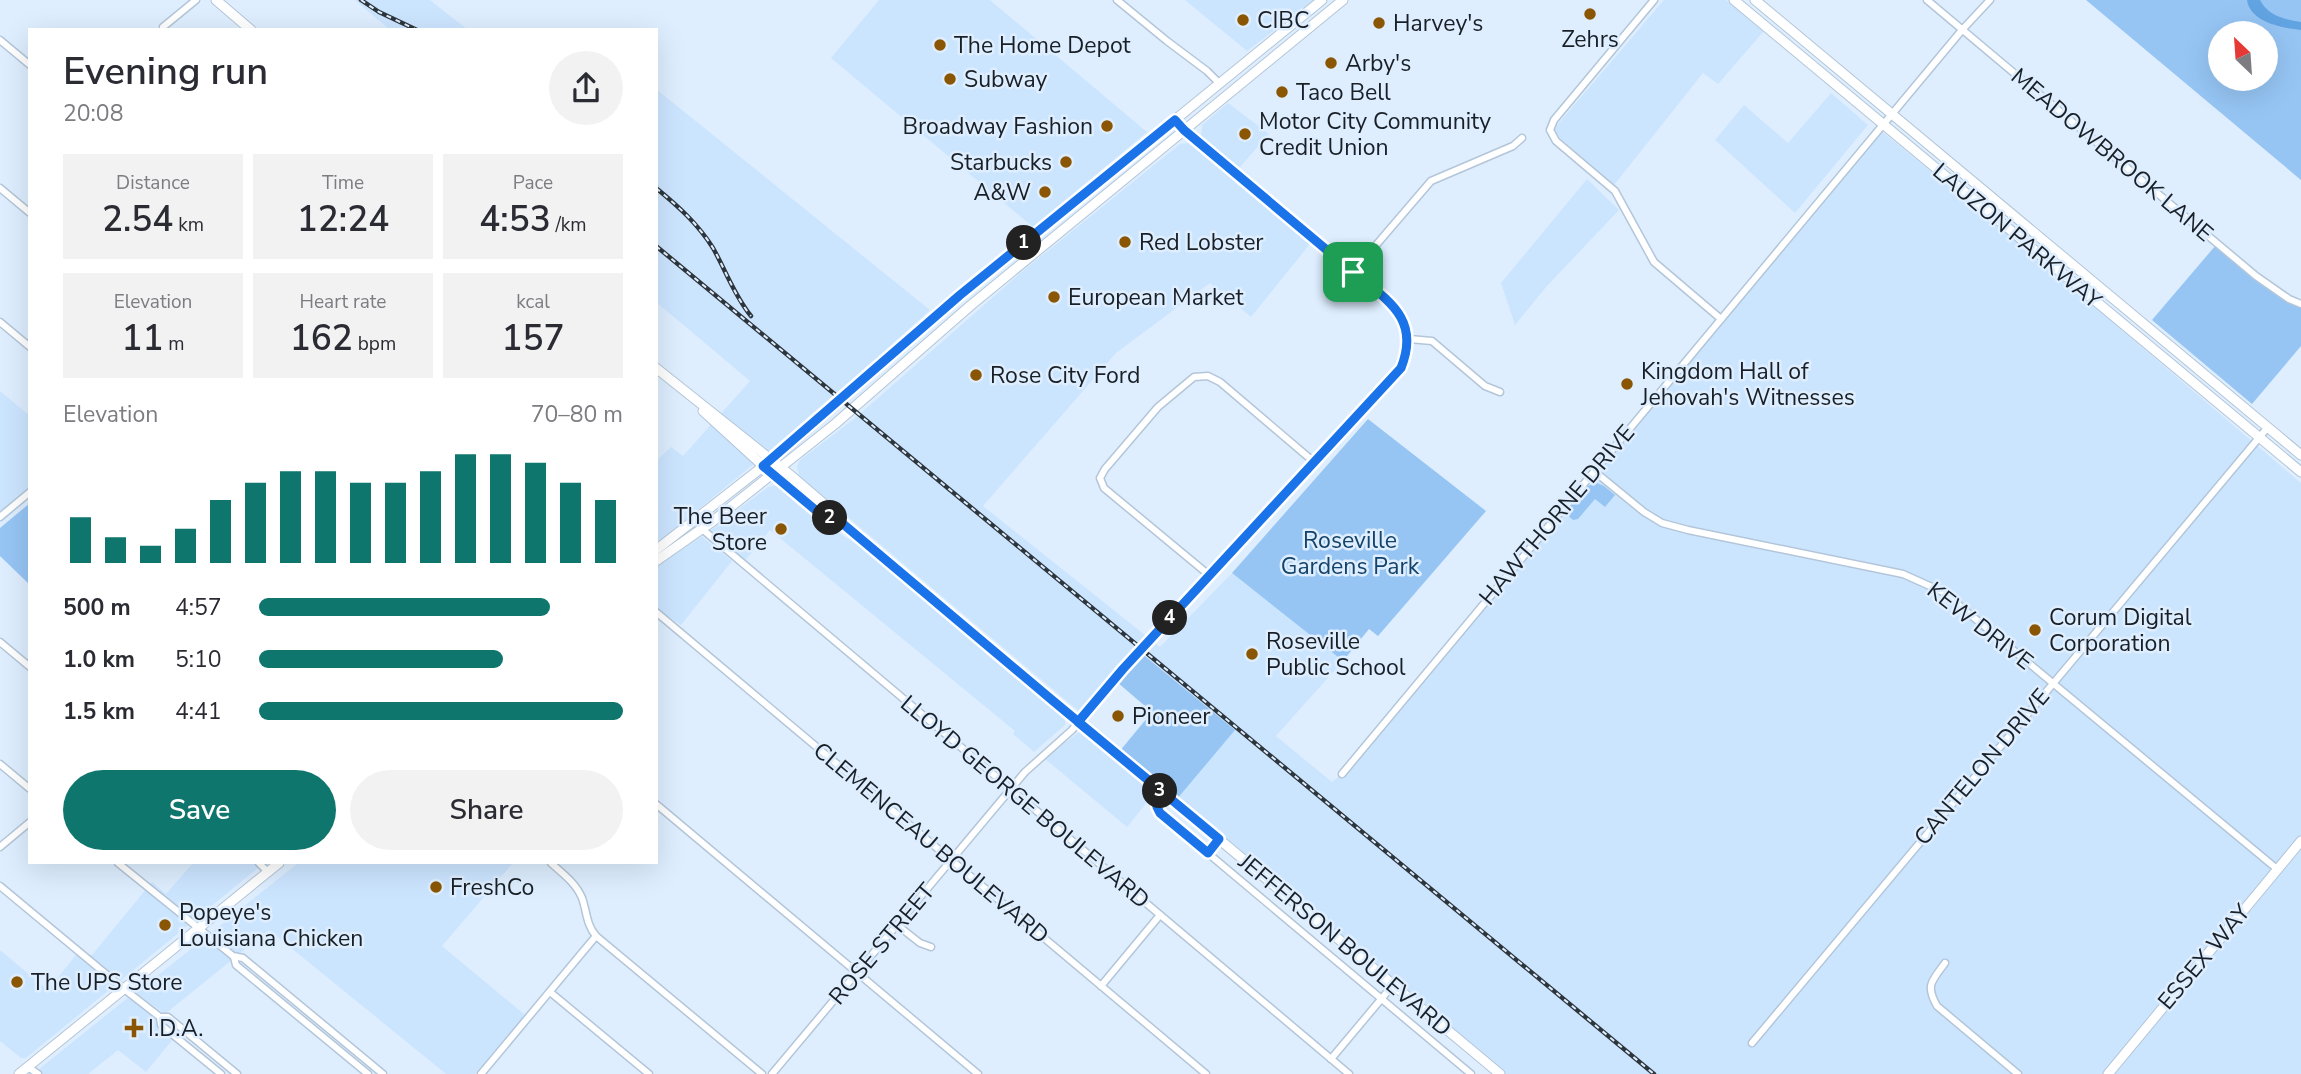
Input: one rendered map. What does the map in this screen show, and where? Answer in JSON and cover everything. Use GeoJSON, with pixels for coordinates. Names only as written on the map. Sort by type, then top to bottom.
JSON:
{"type":"FeatureCollection","features":[{"type":"Feature","properties":{"kind":"main road"},"geometry":{"type":"LineString","coordinates":[[216,0],[249,28]]}},
{"type":"Feature","properties":{"kind":"main road"},"geometry":{"type":"LineString","coordinates":[[658,548],[767,463],[960,295],[1322,0]]}},
{"type":"Feature","properties":{"kind":"main road"},"geometry":{"type":"LineString","coordinates":[[658,561],[835,424],[970,306],[1343,0]]}},
{"type":"Feature","properties":{"kind":"main road","name":"LAUZON PARKWAY"},"geometry":{"type":"LineString","coordinates":[[1734,0],[2301,472]]}},
{"type":"Feature","properties":{"kind":"main road","name":"LAUZON PARKWAY"},"geometry":{"type":"LineString","coordinates":[[1755,0],[2301,455]]}},
{"type":"Feature","properties":{"kind":"main road","name":"JEFFERSON BOULEVARD"},"geometry":{"type":"LineString","coordinates":[[658,370],[687,394],[716,425],[767,463],[781,467],[831,510],[836,518],[1500,1074]]}},
{"type":"Feature","properties":{"kind":"main road","name":"JEFFERSON BOULEVARD"},"geometry":{"type":"LineString","coordinates":[[767,463],[772,474],[825,518],[836,518]]}},
{"type":"Feature","properties":{"kind":"main road","name":"ESSEX WAY"},"geometry":{"type":"LineString","coordinates":[[2108,1074],[2301,841]]}},
{"type":"Feature","properties":{"kind":"main road"},"geometry":{"type":"LineString","coordinates":[[19,1074],[278,864]]}},
{"type":"Feature","properties":{"kind":"street"},"geometry":{"type":"LineString","coordinates":[[163,27],[196,0]]}},
{"type":"Feature","properties":{"kind":"street"},"geometry":{"type":"LineString","coordinates":[[1117,0],[1220,84]]}},
{"type":"Feature","properties":{"kind":"street"},"geometry":{"type":"LineString","coordinates":[[1654,0],[1554,120],[1550,130],[1556,141],[1615,191],[1654,262],[1721,318]]}},
{"type":"Feature","properties":{"kind":"street","name":"MEADOWBROOK LANE"},"geometry":{"type":"LineString","coordinates":[[1927,0],[2256,276],[2301,304]]}},
{"type":"Feature","properties":{"kind":"street","name":"HAWTHORNE DRIVE"},"geometry":{"type":"LineString","coordinates":[[1342,774],[1883,124],[1990,0]]}},
{"type":"Feature","properties":{"kind":"street"},"geometry":{"type":"LineString","coordinates":[[0,40],[28,63]]}},
{"type":"Feature","properties":{"kind":"street"},"geometry":{"type":"LineString","coordinates":[[1175,120],[1391,304],[1403,320],[1409,340],[1432,341],[1485,386],[1500,392]]}},
{"type":"Feature","properties":{"kind":"street"},"geometry":{"type":"LineString","coordinates":[[1353,272],[1430,181],[1513,146],[1522,138]]}},
{"type":"Feature","properties":{"kind":"street"},"geometry":{"type":"LineString","coordinates":[[0,188],[28,211]]}},
{"type":"Feature","properties":{"kind":"street"},"geometry":{"type":"LineString","coordinates":[[0,322],[28,345]]}},
{"type":"Feature","properties":{"kind":"street","name":"ROSE STREET"},"geometry":{"type":"LineString","coordinates":[[772,1074],[1010,790],[1044,753],[1078,722],[1123,669],[1401,368],[1409,340]]}},
{"type":"Feature","properties":{"kind":"street"},"geometry":{"type":"LineString","coordinates":[[1209,576],[1104,488],[1100,478],[1158,407],[1194,377],[1208,376],[1220,382],[1314,462]]}},
{"type":"Feature","properties":{"kind":"street","name":"CANTELON DRIVE"},"geometry":{"type":"LineString","coordinates":[[1752,1043],[2267,427]]}},
{"type":"Feature","properties":{"kind":"street","name":"KEW DRIVE"},"geometry":{"type":"LineString","coordinates":[[1594,471],[1625,498],[1662,523],[1903,574],[1943,592],[2277,869]]}},
{"type":"Feature","properties":{"kind":"street"},"geometry":{"type":"LineString","coordinates":[[0,517],[28,494]]}},
{"type":"Feature","properties":{"kind":"street","name":"LLOYD GEORGE BOULEVARD"},"geometry":{"type":"LineString","coordinates":[[702,529],[1349,1074]]}},
{"type":"Feature","properties":{"kind":"street","name":"CLEMENCEAU BOULEVARD"},"geometry":{"type":"LineString","coordinates":[[658,614],[1206,1074]]}},
{"type":"Feature","properties":{"kind":"street"},"geometry":{"type":"LineString","coordinates":[[0,642],[28,665]]}},
{"type":"Feature","properties":{"kind":"street"},"geometry":{"type":"LineString","coordinates":[[0,764],[28,787]]}},
{"type":"Feature","properties":{"kind":"street"},"geometry":{"type":"LineString","coordinates":[[1164,793],[1157,807],[1160,813],[1471,1074]]}},
{"type":"Feature","properties":{"kind":"street"},"geometry":{"type":"LineString","coordinates":[[658,806],[978,1074]]}},
{"type":"Feature","properties":{"kind":"street"},"geometry":{"type":"LineString","coordinates":[[0,847],[28,824]]}},
{"type":"Feature","properties":{"kind":"street"},"geometry":{"type":"LineString","coordinates":[[1208,853],[1219,839]]}},
{"type":"Feature","properties":{"kind":"street"},"geometry":{"type":"LineString","coordinates":[[119,864],[234,957],[243,958],[383,1074]]}},
{"type":"Feature","properties":{"kind":"street"},"geometry":{"type":"LineString","coordinates":[[259,864],[268,872]]}},
{"type":"Feature","properties":{"kind":"street"},"geometry":{"type":"LineString","coordinates":[[552,864],[579,892],[589,928],[596,936],[762,1074]]}},
{"type":"Feature","properties":{"kind":"street"},"geometry":{"type":"LineString","coordinates":[[0,886],[124,989],[160,1017],[168,1017],[237,1074]]}},
{"type":"Feature","properties":{"kind":"street"},"geometry":{"type":"LineString","coordinates":[[1101,986],[1160,915]]}},
{"type":"Feature","properties":{"kind":"street"},"geometry":{"type":"LineString","coordinates":[[897,925],[920,943],[931,947]]}},
{"type":"Feature","properties":{"kind":"street"},"geometry":{"type":"LineString","coordinates":[[481,1074],[596,936]]}},
{"type":"Feature","properties":{"kind":"street"},"geometry":{"type":"LineString","coordinates":[[234,957],[236,965],[368,1074]]}},
{"type":"Feature","properties":{"kind":"street"},"geometry":{"type":"LineString","coordinates":[[1945,964],[1930,983],[1930,994],[1937,1006],[2018,1074]]}},
{"type":"Feature","properties":{"kind":"street"},"geometry":{"type":"LineString","coordinates":[[1331,1059],[1393,985]]}},
{"type":"Feature","properties":{"kind":"street"},"geometry":{"type":"LineString","coordinates":[[550,992],[649,1074]]}},
{"type":"Feature","properties":{"kind":"street"},"geometry":{"type":"LineString","coordinates":[[160,1017],[162,1025],[221,1074]]}},
{"type":"Feature","properties":{"kind":"street"},"geometry":{"type":"LineString","coordinates":[[28,1067],[38,1074]]}},
{"type":"Feature","properties":{"kind":"shaded area"},"geometry":{"type":"Polygon","coordinates":[[[355,0],[430,0],[465,28],[388,28],[355,0]]]}},
{"type":"Feature","properties":{"kind":"shaded area"},"geometry":{"type":"Polygon","coordinates":[[[879,0],[990,0],[1147,132],[1033,227],[831,58],[879,0]]]}},
{"type":"Feature","properties":{"kind":"shaded area"},"geometry":{"type":"Polygon","coordinates":[[[1185,0],[1314,0],[1247,51],[1185,0]]]}},
{"type":"Feature","properties":{"kind":"shaded area"},"geometry":{"type":"Polygon","coordinates":[[[1664,0],[1726,0],[1764,31],[1718,84],[1703,73],[1614,185],[1552,131],[1664,0]]]}},
{"type":"Feature","properties":{"kind":"shaded area"},"geometry":{"type":"Polygon","coordinates":[[[2247,0],[2260,0],[2272,13],[2301,22],[2301,30],[2278,26],[2278,21],[2260,19],[2249,8],[2247,0]]]}},
{"type":"Feature","properties":{"kind":"shaded area"},"geometry":{"type":"Polygon","coordinates":[[[658,91],[930,310],[803,424],[658,542],[658,459],[671,447],[683,456],[750,381],[658,304],[658,91]]]}},
{"type":"Feature","properties":{"kind":"shaded area"},"geometry":{"type":"Polygon","coordinates":[[[1831,93],[1868,125],[1795,213],[1715,140],[1744,105],[1788,143],[1831,93]]]}},
{"type":"Feature","properties":{"kind":"shaded area"},"geometry":{"type":"Polygon","coordinates":[[[1228,103],[1269,134],[1239,168],[1201,136],[1202,125],[1228,103]]]}},
{"type":"Feature","properties":{"kind":"shaded area"},"geometry":{"type":"Polygon","coordinates":[[[1879,129],[2047,266],[2301,483],[2301,1074],[1505,1074],[1177,799],[1234,729],[1136,649],[1081,713],[799,476],[797,466],[800,460],[854,419],[1024,270],[1180,144],[1188,143],[1310,244],[1251,317],[1210,283],[1116,353],[983,506],[1160,647],[1232,573],[1343,661],[1276,736],[1332,782],[1342,774],[1879,129]]]}},
{"type":"Feature","properties":{"kind":"shaded area"},"geometry":{"type":"Polygon","coordinates":[[[1587,179],[1619,210],[1547,286],[1515,325],[1501,283],[1587,179]]]}},
{"type":"Feature","properties":{"kind":"shaded area"},"geometry":{"type":"Polygon","coordinates":[[[0,391],[28,414],[28,494],[0,517],[0,391]]]}},
{"type":"Feature","properties":{"kind":"shaded area"},"geometry":{"type":"Polygon","coordinates":[[[778,485],[831,528],[877,557],[1065,719],[1065,725],[1034,752],[1013,734],[1015,731],[770,530],[744,562],[708,532],[768,487],[778,485]]]}},
{"type":"Feature","properties":{"kind":"shaded area"},"geometry":{"type":"Polygon","coordinates":[[[701,536],[732,561],[681,625],[658,609],[658,566],[701,536]]]}},
{"type":"Feature","properties":{"kind":"shaded area"},"geometry":{"type":"Polygon","coordinates":[[[1082,730],[1156,791],[1127,827],[1044,758],[1082,730]]]}},
{"type":"Feature","properties":{"kind":"shaded area"},"geometry":{"type":"Polygon","coordinates":[[[192,864],[263,864],[26,1058],[21,1058],[0,1041],[0,950],[48,990],[76,955],[92,955],[152,882],[166,894],[192,864]]]}},
{"type":"Feature","properties":{"kind":"shaded area"},"geometry":{"type":"Polygon","coordinates":[[[297,864],[512,864],[442,946],[525,1015],[475,1074],[446,1074],[269,930],[165,1014],[136,993],[297,864]]]}},
{"type":"Feature","properties":{"kind":"shaded area"},"geometry":{"type":"Polygon","coordinates":[[[130,996],[153,1016],[173,1039],[146,1072],[118,1050],[88,1074],[43,1074],[38,1070],[130,996]]]}},
{"type":"Feature","properties":{"kind":"green space"},"geometry":{"type":"Polygon","coordinates":[[[2086,0],[2301,0],[2301,180],[2086,0]]]}},
{"type":"Feature","properties":{"kind":"green space"},"geometry":{"type":"Polygon","coordinates":[[[2216,245],[2268,288],[2301,308],[2301,346],[2252,404],[2152,320],[2216,245]]]}},
{"type":"Feature","properties":{"kind":"green space","name":"Roseville Gardens Park"},"geometry":{"type":"Polygon","coordinates":[[[1368,419],[1486,511],[1378,636],[1369,629],[1343,661],[1232,573],[1368,419]]]}},
{"type":"Feature","properties":{"kind":"green space"},"geometry":{"type":"Polygon","coordinates":[[[1597,483],[1615,495],[1605,507],[1595,499],[1578,519],[1573,520],[1564,512],[1584,487],[1597,483]]]}},
{"type":"Feature","properties":{"kind":"green space"},"geometry":{"type":"Polygon","coordinates":[[[28,505],[28,583],[0,556],[0,528],[28,505]]]}},
{"type":"Feature","properties":{"kind":"green space"},"geometry":{"type":"Polygon","coordinates":[[[1141,653],[1235,730],[1177,799],[1119,752],[1152,712],[1117,682],[1141,653]]]}},
{"type":"Feature","properties":{"kind":"railway"},"geometry":{"type":"LineString","coordinates":[[361,0],[413,28]]}},
{"type":"Feature","properties":{"kind":"railway"},"geometry":{"type":"LineString","coordinates":[[658,190],[707,239],[751,316]]}},
{"type":"Feature","properties":{"kind":"railway"},"geometry":{"type":"LineString","coordinates":[[658,248],[1654,1074]]}},
{"type":"Feature","properties":{"kind":"place","name":"Zehrs"},"geometry":{"type":"Point","coordinates":[1590,14]}},
{"type":"Feature","properties":{"kind":"place","name":"CIBC"},"geometry":{"type":"Point","coordinates":[1243,20]}},
{"type":"Feature","properties":{"kind":"place","name":"Harvey's"},"geometry":{"type":"Point","coordinates":[1379,23]}},
{"type":"Feature","properties":{"kind":"place","name":"The Home Depot"},"geometry":{"type":"Point","coordinates":[940,45]}},
{"type":"Feature","properties":{"kind":"place","name":"Arby's"},"geometry":{"type":"Point","coordinates":[1331,63]}},
{"type":"Feature","properties":{"kind":"place","name":"Subway"},"geometry":{"type":"Point","coordinates":[950,79]}},
{"type":"Feature","properties":{"kind":"place","name":"Taco Bell"},"geometry":{"type":"Point","coordinates":[1282,92]}},
{"type":"Feature","properties":{"kind":"place","name":"Broadway Fashion"},"geometry":{"type":"Point","coordinates":[1107,126]}},
{"type":"Feature","properties":{"kind":"place","name":"Motor City Community Credit Union"},"geometry":{"type":"Point","coordinates":[1245,134]}},
{"type":"Feature","properties":{"kind":"place","name":"Starbucks"},"geometry":{"type":"Point","coordinates":[1066,162]}},
{"type":"Feature","properties":{"kind":"place","name":"A&W"},"geometry":{"type":"Point","coordinates":[1045,192]}},
{"type":"Feature","properties":{"kind":"place","name":"Red Lobster"},"geometry":{"type":"Point","coordinates":[1125,242]}},
{"type":"Feature","properties":{"kind":"place","name":"European Market"},"geometry":{"type":"Point","coordinates":[1054,297]}},
{"type":"Feature","properties":{"kind":"place","name":"Rose City Ford"},"geometry":{"type":"Point","coordinates":[976,375]}},
{"type":"Feature","properties":{"kind":"place","name":"Kingdom Hall of Jehovah's Witnesses"},"geometry":{"type":"Point","coordinates":[1627,384]}},
{"type":"Feature","properties":{"kind":"place","name":"The Beer Store"},"geometry":{"type":"Point","coordinates":[781,529]}},
{"type":"Feature","properties":{"kind":"place","name":"Corum Digital Corporation"},"geometry":{"type":"Point","coordinates":[2035,630]}},
{"type":"Feature","properties":{"kind":"place","name":"Roseville Public School"},"geometry":{"type":"Point","coordinates":[1252,654]}},
{"type":"Feature","properties":{"kind":"place","name":"Pioneer"},"geometry":{"type":"Point","coordinates":[1118,716]}},
{"type":"Feature","properties":{"kind":"place","name":"FreshCo"},"geometry":{"type":"Point","coordinates":[436,887]}},
{"type":"Feature","properties":{"kind":"place","name":"Popeye's Louisiana Chicken"},"geometry":{"type":"Point","coordinates":[165,925]}},
{"type":"Feature","properties":{"kind":"place","name":"The UPS Store"},"geometry":{"type":"Point","coordinates":[17,982]}},
{"type":"Feature","properties":{"kind":"place","name":"I.D.A."},"geometry":{"type":"Point","coordinates":[134,1028]}},
{"type":"Feature","properties":{"kind":"route"},"geometry":{"type":"LineString","coordinates":[[1353,272],[1175,120],[960,295],[763,466],[825,518],[836,518],[1073,718],[1164,793],[1158,801],[1160,813],[1208,853],[1219,839],[1078,722],[1123,669],[1401,368],[1409,340],[1403,320],[1391,304],[1353,272]]}}]}
